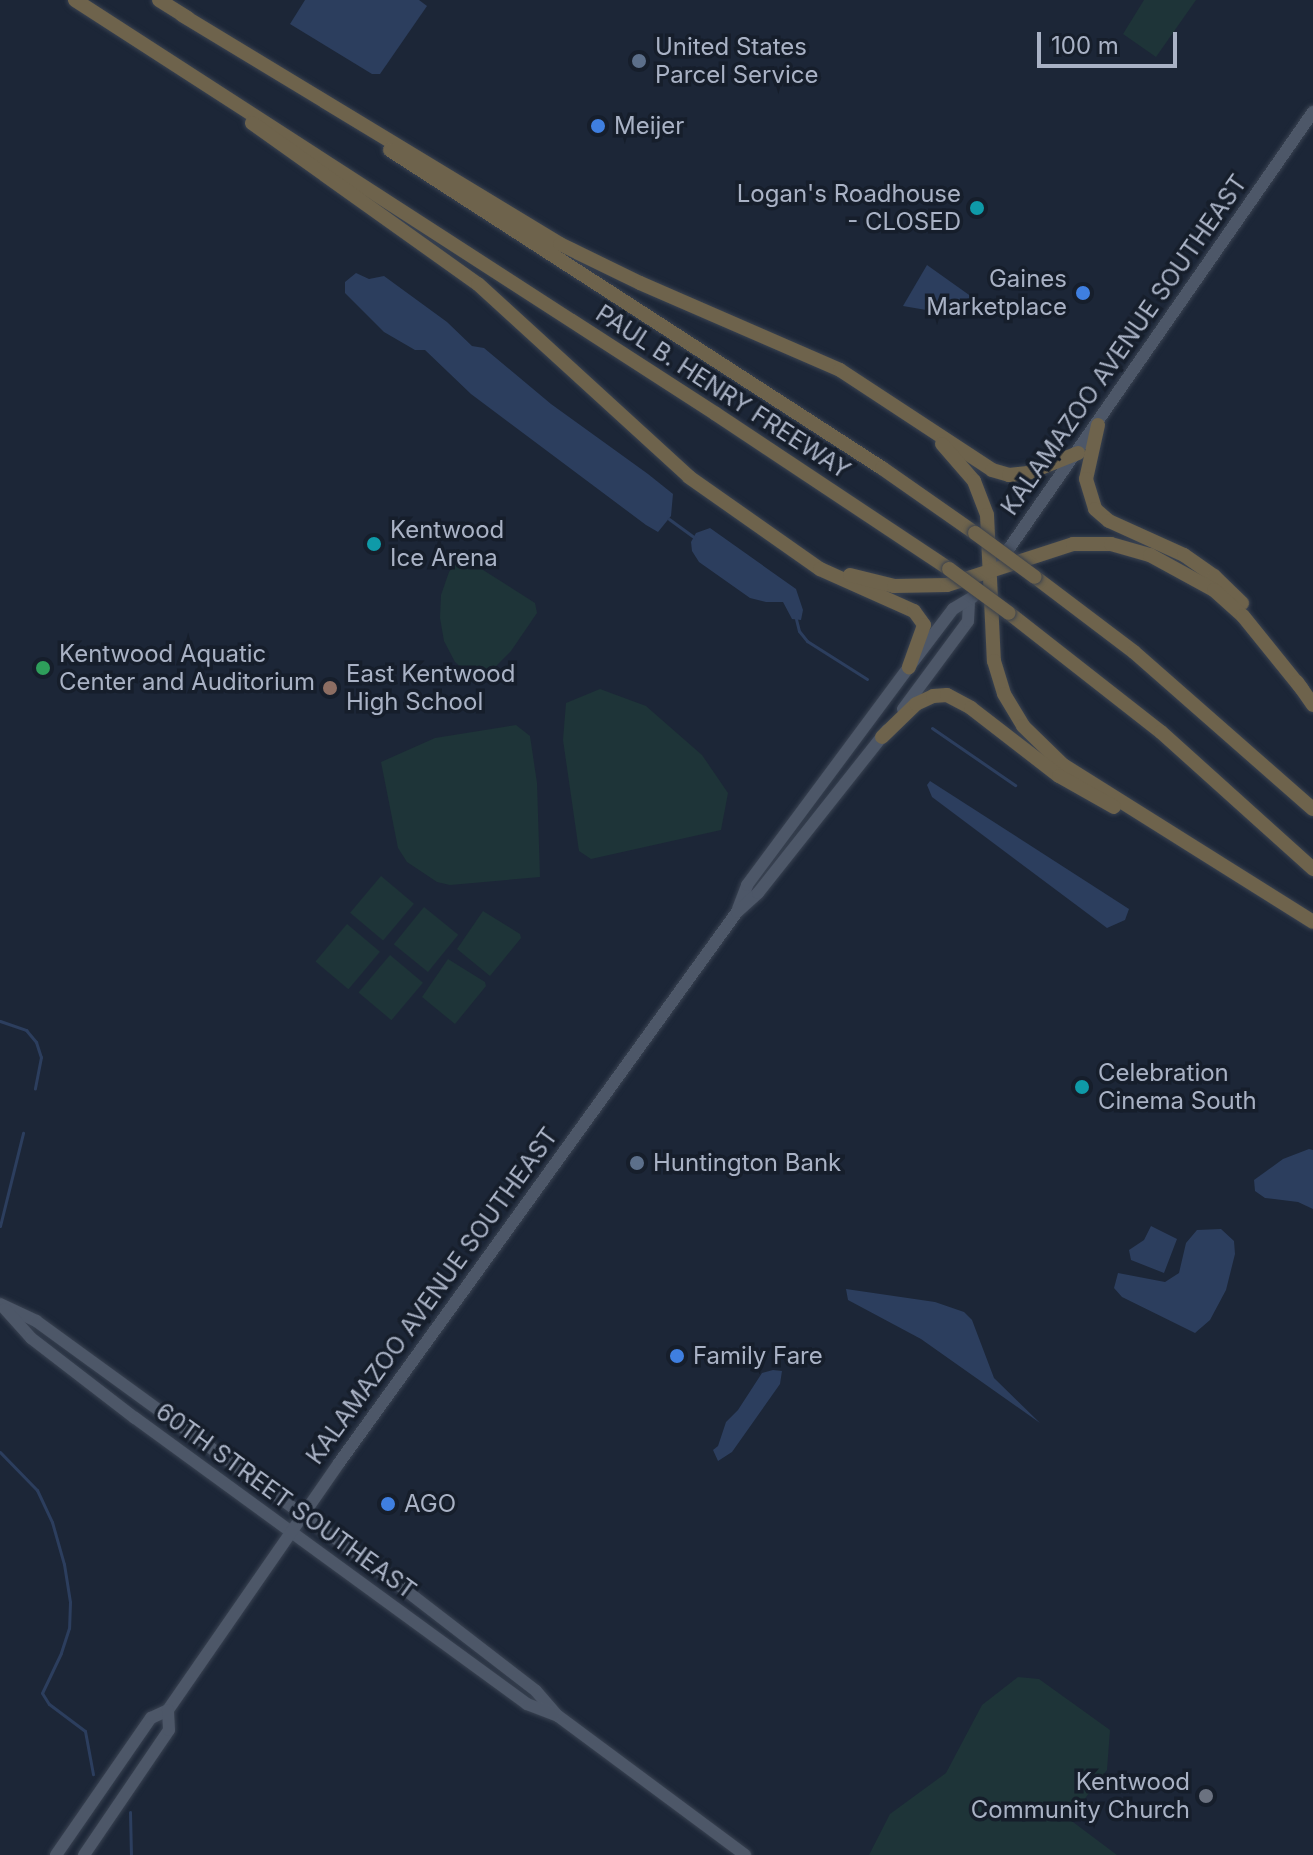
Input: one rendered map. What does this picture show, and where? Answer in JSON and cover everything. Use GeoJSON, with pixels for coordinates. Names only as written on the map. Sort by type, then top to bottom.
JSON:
{"type":"FeatureCollection","features":[{"type":"Feature","properties":{"kind":"highway","name":"PAUL B. HENRY FREEWAY"},"geometry":{"type":"LineString","coordinates":[[75,0],[858,506],[949,569],[1161,732],[1313,869]]}},
{"type":"Feature","properties":{"kind":"highway","name":"PAUL B. HENRY FREEWAY"},"geometry":{"type":"LineString","coordinates":[[159,0],[882,468],[975,533],[1134,652],[1313,809]]}},
{"type":"Feature","properties":{"kind":"highway"},"geometry":{"type":"LineString","coordinates":[[182,15],[560,244],[640,283],[822,362],[896,405],[1000,473],[1028,473],[1078,453]]}},
{"type":"Feature","properties":{"kind":"highway"},"geometry":{"type":"LineString","coordinates":[[153,48],[247,119],[455,266],[507,308],[689,477],[820,569],[905,605],[921,617],[924,631],[909,667]]}},
{"type":"Feature","properties":{"kind":"highway"},"geometry":{"type":"LineString","coordinates":[[896,405],[940,442],[974,481],[987,515],[994,661],[1004,694],[1023,726],[1063,765],[1313,922]]}},
{"type":"Feature","properties":{"kind":"highway"},"geometry":{"type":"LineString","coordinates":[[1098,425],[1086,479],[1095,509],[1109,521],[1184,555],[1214,576],[1261,626],[1313,705]]}},
{"type":"Feature","properties":{"kind":"highway"},"geometry":{"type":"LineString","coordinates":[[771,535],[835,569],[894,586],[947,585],[990,574],[1031,555],[1073,544],[1111,544],[1150,555],[1198,579],[1228,601],[1302,689]]}},
{"type":"Feature","properties":{"kind":"highway"},"geometry":{"type":"LineString","coordinates":[[882,737],[925,699],[940,695],[954,697],[1059,776],[1190,845]]}},
{"type":"Feature","properties":{"kind":"main road","name":"KALAMAZOO AVENUE SOUTHEAST"},"geometry":{"type":"LineString","coordinates":[[737,912],[747,885],[953,609],[969,602],[1078,453],[1313,112]]}},
{"type":"Feature","properties":{"kind":"main road","name":"KALAMAZOO AVENUE SOUTHEAST"},"geometry":{"type":"LineString","coordinates":[[56,1855],[151,1718],[168,1710],[303,1514],[737,912],[758,893],[882,737],[968,621],[969,602]]}},
{"type":"Feature","properties":{"kind":"main road","name":"60TH STREET SOUTHEAST"},"geometry":{"type":"LineString","coordinates":[[0,1304],[31,1338],[144,1425],[527,1704],[558,1716]]}},
{"type":"Feature","properties":{"kind":"main road","name":"60TH STREET SOUTHEAST"},"geometry":{"type":"LineString","coordinates":[[0,1304],[36,1321],[445,1619],[536,1691],[558,1716],[745,1855]]}},
{"type":"Feature","properties":{"kind":"main road"},"geometry":{"type":"LineString","coordinates":[[144,1425],[153,1419],[185,1428]]}},
{"type":"Feature","properties":{"kind":"main road"},"geometry":{"type":"LineString","coordinates":[[418,1624],[432,1626],[445,1619]]}},
{"type":"Feature","properties":{"kind":"main road","name":"KALAMAZOO AVENUE SOUTHEAST"},"geometry":{"type":"LineString","coordinates":[[84,1855],[169,1730],[168,1710]]}},
{"type":"Feature","properties":{"kind":"main road"},"geometry":{"type":"LineString","coordinates":[[131,1747],[140,1755],[140,1772]]}},
{"type":"Feature","properties":{"kind":"main road"},"geometry":{"type":"LineString","coordinates":[[64,1855],[71,1834]]}},
{"type":"Feature","properties":{"kind":"green space"},"geometry":{"type":"Polygon","coordinates":[[[1144,0],[1196,0],[1156,57],[1123,34],[1144,0]]]}},
{"type":"Feature","properties":{"kind":"green space"},"geometry":{"type":"Polygon","coordinates":[[[461,556],[535,603],[537,613],[511,651],[479,683],[455,662],[444,641],[440,618],[441,595],[449,572],[461,556]]]}},
{"type":"Feature","properties":{"kind":"green space"},"geometry":{"type":"Polygon","coordinates":[[[600,689],[646,706],[702,755],[728,793],[721,830],[591,859],[579,851],[563,740],[566,703],[600,689]]]}},
{"type":"Feature","properties":{"kind":"green space"},"geometry":{"type":"Polygon","coordinates":[[[516,725],[530,736],[537,783],[540,877],[450,885],[437,882],[407,862],[398,848],[381,762],[435,738],[516,725]]]}},
{"type":"Feature","properties":{"kind":"green space"},"geometry":{"type":"Polygon","coordinates":[[[381,876],[414,904],[383,940],[350,913],[381,876]]]}},
{"type":"Feature","properties":{"kind":"green space"},"geometry":{"type":"Polygon","coordinates":[[[424,907],[458,935],[428,972],[394,944],[424,907]]]}},
{"type":"Feature","properties":{"kind":"green space"},"geometry":{"type":"Polygon","coordinates":[[[483,911],[520,934],[521,938],[490,976],[457,949],[483,911]]]}},
{"type":"Feature","properties":{"kind":"green space"},"geometry":{"type":"Polygon","coordinates":[[[347,924],[380,952],[348,989],[316,962],[347,924]]]}},
{"type":"Feature","properties":{"kind":"green space"},"geometry":{"type":"Polygon","coordinates":[[[390,955],[423,983],[391,1020],[359,993],[390,955]]]}},
{"type":"Feature","properties":{"kind":"green space"},"geometry":{"type":"Polygon","coordinates":[[[448,959],[485,982],[486,986],[455,1024],[422,997],[448,959]]]}},
{"type":"Feature","properties":{"kind":"green space"},"geometry":{"type":"Polygon","coordinates":[[[1018,1677],[1039,1679],[1110,1730],[1107,1770],[1069,1819],[1117,1855],[869,1855],[890,1814],[946,1773],[982,1705],[1018,1677]]]}},
{"type":"Feature","properties":{"kind":"water"},"geometry":{"type":"Polygon","coordinates":[[[305,0],[419,0],[427,6],[380,74],[372,74],[290,24],[305,0]]]}},
{"type":"Feature","properties":{"kind":"water"},"geometry":{"type":"Polygon","coordinates":[[[927,265],[979,302],[967,317],[903,306],[927,265]]]}},
{"type":"Feature","properties":{"kind":"water"},"geometry":{"type":"Polygon","coordinates":[[[356,273],[369,279],[384,276],[447,322],[472,346],[484,348],[551,404],[673,494],[671,516],[658,532],[471,394],[425,350],[415,350],[384,332],[345,293],[345,282],[356,273]]]}},
{"type":"Feature","properties":{"kind":"water"},"geometry":{"type":"Polygon","coordinates":[[[710,528],[796,589],[803,610],[801,620],[792,619],[783,602],[750,598],[699,562],[692,551],[691,542],[696,533],[710,528]]]}},
{"type":"Feature","properties":{"kind":"water"},"geometry":{"type":"Polygon","coordinates":[[[930,781],[1129,909],[1125,920],[1107,928],[932,797],[927,785],[930,781]]]}},
{"type":"Feature","properties":{"kind":"water"},"geometry":{"type":"Polygon","coordinates":[[[1313,1150],[1313,1209],[1298,1202],[1265,1198],[1255,1191],[1254,1180],[1283,1159],[1313,1150]]]}},
{"type":"Feature","properties":{"kind":"water"},"geometry":{"type":"Polygon","coordinates":[[[1151,1226],[1177,1239],[1164,1273],[1131,1260],[1129,1250],[1144,1240],[1151,1226]]]}},
{"type":"Feature","properties":{"kind":"water"},"geometry":{"type":"Polygon","coordinates":[[[1221,1229],[1234,1241],[1235,1254],[1226,1290],[1210,1320],[1195,1333],[1122,1297],[1114,1288],[1118,1273],[1165,1282],[1179,1273],[1186,1243],[1197,1230],[1221,1229]]]}},
{"type":"Feature","properties":{"kind":"water"},"geometry":{"type":"Polygon","coordinates":[[[846,1289],[935,1302],[964,1312],[972,1320],[994,1378],[1040,1423],[921,1339],[848,1300],[846,1289]]]}},
{"type":"Feature","properties":{"kind":"water"},"geometry":{"type":"Polygon","coordinates":[[[782,1371],[780,1384],[732,1452],[718,1461],[713,1450],[718,1446],[726,1422],[738,1410],[762,1373],[782,1371]]]}},
{"type":"Feature","properties":{"kind":"waterway"},"geometry":{"type":"LineString","coordinates":[[669,519],[694,537]]}},
{"type":"Feature","properties":{"kind":"waterway"},"geometry":{"type":"LineString","coordinates":[[796,619],[799,631],[807,641],[867,679]]}},
{"type":"Feature","properties":{"kind":"waterway"},"geometry":{"type":"LineString","coordinates":[[932,728],[1015,785]]}},
{"type":"Feature","properties":{"kind":"waterway"},"geometry":{"type":"LineString","coordinates":[[0,1021],[26,1030],[36,1042],[41,1057],[35,1088]]}},
{"type":"Feature","properties":{"kind":"waterway"},"geometry":{"type":"LineString","coordinates":[[0,1226],[23,1133]]}},
{"type":"Feature","properties":{"kind":"waterway"},"geometry":{"type":"LineString","coordinates":[[0,1452],[37,1490],[52,1522],[64,1564],[70,1602],[69,1628],[42,1693],[49,1704],[85,1731],[93,1774]]}},
{"type":"Feature","properties":{"kind":"waterway"},"geometry":{"type":"LineString","coordinates":[[130,1812],[131,1855]]}},
{"type":"Feature","properties":{"kind":"place","name":"United States Parcel Service"},"geometry":{"type":"Point","coordinates":[639,61]}},
{"type":"Feature","properties":{"kind":"place","name":"Meijer"},"geometry":{"type":"Point","coordinates":[598,126]}},
{"type":"Feature","properties":{"kind":"place","name":"Logan's Roadhouse - CLOSED"},"geometry":{"type":"Point","coordinates":[977,208]}},
{"type":"Feature","properties":{"kind":"place","name":"Gaines Marketplace"},"geometry":{"type":"Point","coordinates":[1083,293]}},
{"type":"Feature","properties":{"kind":"place","name":"Kentwood Ice Arena"},"geometry":{"type":"Point","coordinates":[374,544]}},
{"type":"Feature","properties":{"kind":"place","name":"Kentwood Aquatic Center and Auditorium"},"geometry":{"type":"Point","coordinates":[43,668]}},
{"type":"Feature","properties":{"kind":"place","name":"East Kentwood High School"},"geometry":{"type":"Point","coordinates":[330,688]}},
{"type":"Feature","properties":{"kind":"place","name":"Celebration Cinema South"},"geometry":{"type":"Point","coordinates":[1082,1087]}},
{"type":"Feature","properties":{"kind":"place","name":"Huntington Bank"},"geometry":{"type":"Point","coordinates":[637,1163]}},
{"type":"Feature","properties":{"kind":"place","name":"Family Fare"},"geometry":{"type":"Point","coordinates":[677,1356]}},
{"type":"Feature","properties":{"kind":"place","name":"AGO"},"geometry":{"type":"Point","coordinates":[388,1504]}},
{"type":"Feature","properties":{"kind":"place","name":"Kentwood Community Church"},"geometry":{"type":"Point","coordinates":[1206,1796]}}]}
